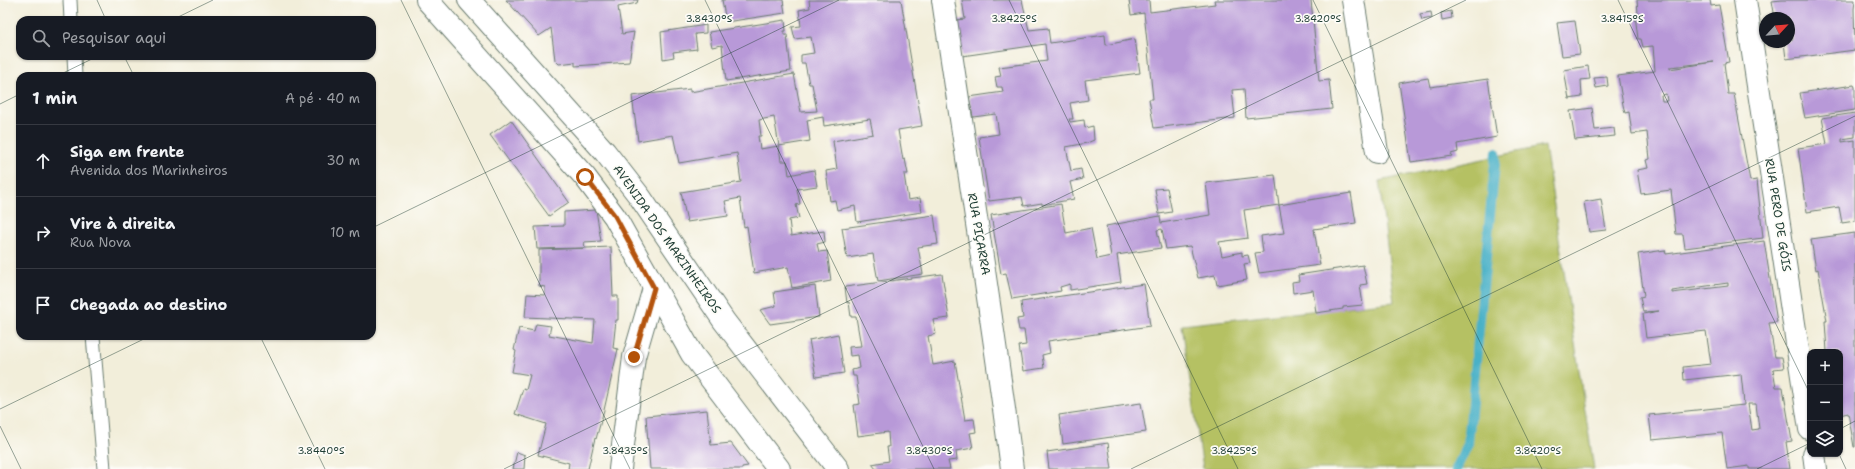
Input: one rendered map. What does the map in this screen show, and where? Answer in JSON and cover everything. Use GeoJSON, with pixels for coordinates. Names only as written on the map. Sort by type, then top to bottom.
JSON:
{"type":"FeatureCollection","features":[{"type":"Feature","properties":{"kind":"street"},"geometry":{"type":"LineString","coordinates":[[427,0],[585,177],[615,216],[692,354],[779,469]]}},
{"type":"Feature","properties":{"kind":"street","name":"AVENIDA DOS MARINHEIROS"},"geometry":{"type":"LineString","coordinates":[[469,0],[605,152],[632,186],[724,321],[838,469]]}},
{"type":"Feature","properties":{"kind":"street","name":"RUA PIÇARRA"},"geometry":{"type":"LineString","coordinates":[[943,0],[973,202],[988,289],[1012,469]]}},
{"type":"Feature","properties":{"kind":"street"},"geometry":{"type":"LineString","coordinates":[[1353,0],[1377,152]]}},
{"type":"Feature","properties":{"kind":"street","name":"RUA PERO DE GÓIS"},"geometry":{"type":"LineString","coordinates":[[1745,0],[1809,421]]}},
{"type":"Feature","properties":{"kind":"street"},"geometry":{"type":"LineString","coordinates":[[620,469],[634,357],[654,288]]}},
{"type":"Feature","properties":{"kind":"street"},"geometry":{"type":"LineString","coordinates":[[1814,457],[1816,469]]}},
{"type":"Feature","properties":{"kind":"lane"},"geometry":{"type":"LineString","coordinates":[[70,0],[71,16]]}},
{"type":"Feature","properties":{"kind":"lane"},"geometry":{"type":"LineString","coordinates":[[74,60],[75,72]]}},
{"type":"Feature","properties":{"kind":"lane"},"geometry":{"type":"LineString","coordinates":[[93,340],[104,469]]}},
{"type":"Feature","properties":{"kind":"green space"},"geometry":{"type":"Polygon","coordinates":[[[1545,146],[1594,469],[1203,469],[1182,325],[1394,302],[1379,181],[1545,146]]]}},
{"type":"Feature","properties":{"kind":"building"},"geometry":{"type":"Polygon","coordinates":[[[506,0],[638,0],[637,3],[618,7],[622,34],[634,32],[629,62],[575,66],[575,62],[559,64],[555,60],[551,28],[539,36],[506,0]]]}},
{"type":"Feature","properties":{"kind":"building"},"geometry":{"type":"Polygon","coordinates":[[[722,0],[783,0],[785,13],[726,22],[722,0]]]}},
{"type":"Feature","properties":{"kind":"building"},"geometry":{"type":"Polygon","coordinates":[[[809,0],[901,0],[922,126],[898,130],[903,160],[905,159],[908,174],[904,174],[908,200],[920,198],[922,212],[857,222],[855,206],[837,210],[835,200],[830,201],[826,171],[837,169],[833,141],[873,134],[870,119],[824,126],[823,117],[807,120],[810,141],[779,146],[781,161],[787,161],[789,175],[814,170],[817,186],[797,189],[800,204],[796,205],[799,218],[789,220],[791,236],[824,231],[825,242],[817,244],[819,252],[827,251],[831,281],[792,288],[788,267],[754,273],[747,226],[744,227],[740,198],[725,201],[728,216],[687,222],[681,192],[741,182],[737,153],[679,163],[673,135],[638,141],[632,96],[690,89],[690,92],[794,74],[801,112],[817,111],[812,84],[809,84],[805,63],[801,63],[801,55],[814,53],[811,37],[795,39],[792,27],[801,26],[799,10],[810,8],[809,0]],[[774,117],[759,120],[761,136],[758,136],[760,149],[779,146],[774,117]]]}},
{"type":"Feature","properties":{"kind":"building"},"geometry":{"type":"Polygon","coordinates":[[[962,0],[1022,0],[1029,30],[1048,28],[1050,43],[1105,35],[1106,45],[1135,39],[1140,73],[1085,80],[1088,100],[1070,103],[1073,119],[1069,119],[1070,122],[1084,120],[1085,128],[1093,126],[1094,140],[1087,143],[1066,147],[1071,171],[1081,169],[1083,179],[1070,182],[1074,199],[1042,205],[1042,203],[1024,206],[1022,197],[989,201],[979,137],[999,134],[996,114],[973,117],[969,97],[1003,92],[1002,87],[997,87],[995,77],[1001,76],[999,67],[1047,61],[1045,44],[962,56],[956,20],[965,19],[962,0]]]}},
{"type":"Feature","properties":{"kind":"building"},"geometry":{"type":"Polygon","coordinates":[[[1129,0],[1149,0],[1150,12],[1215,4],[1214,0],[1311,0],[1319,81],[1329,80],[1332,109],[1246,118],[1244,89],[1232,90],[1235,118],[1154,128],[1149,99],[1153,99],[1144,13],[1131,15],[1129,0]]]}},
{"type":"Feature","properties":{"kind":"building"},"geometry":{"type":"Polygon","coordinates":[[[1637,0],[1710,0],[1711,6],[1719,5],[1729,62],[1724,63],[1728,94],[1734,94],[1750,181],[1757,180],[1763,238],[1685,248],[1683,234],[1676,234],[1671,190],[1641,194],[1637,170],[1648,168],[1646,160],[1650,159],[1647,132],[1632,134],[1629,112],[1625,113],[1618,76],[1655,71],[1653,46],[1643,47],[1641,39],[1638,39],[1635,15],[1638,14],[1637,0]],[[1714,62],[1670,67],[1670,69],[1714,62]],[[1666,94],[1661,95],[1662,101],[1667,101],[1666,94]]]}},
{"type":"Feature","properties":{"kind":"building"},"geometry":{"type":"Polygon","coordinates":[[[1855,0],[1855,50],[1786,59],[1785,48],[1795,48],[1795,12],[1774,12],[1772,1],[1855,0]]]}},
{"type":"Feature","properties":{"kind":"building"},"geometry":{"type":"Polygon","coordinates":[[[1451,11],[1452,18],[1442,20],[1441,13],[1451,11]]]}},
{"type":"Feature","properties":{"kind":"building"},"geometry":{"type":"Polygon","coordinates":[[[1431,12],[1432,18],[1422,20],[1420,14],[1431,12]]]}},
{"type":"Feature","properties":{"kind":"building"},"geometry":{"type":"Polygon","coordinates":[[[785,20],[786,31],[784,31],[784,35],[787,35],[791,71],[726,81],[722,45],[712,47],[709,32],[785,20]]]}},
{"type":"Feature","properties":{"kind":"building"},"geometry":{"type":"Polygon","coordinates":[[[1575,21],[1580,54],[1562,56],[1557,23],[1575,21]]]}},
{"type":"Feature","properties":{"kind":"building"},"geometry":{"type":"Polygon","coordinates":[[[706,25],[706,33],[695,34],[697,49],[673,52],[674,57],[663,59],[661,32],[706,25]]]}},
{"type":"Feature","properties":{"kind":"building"},"geometry":{"type":"Polygon","coordinates":[[[1588,66],[1590,79],[1581,80],[1582,97],[1569,99],[1564,70],[1588,66]]]}},
{"type":"Feature","properties":{"kind":"building"},"geometry":{"type":"Polygon","coordinates":[[[1607,77],[1608,86],[1596,88],[1594,78],[1607,77]]]}},
{"type":"Feature","properties":{"kind":"building"},"geometry":{"type":"Polygon","coordinates":[[[1428,78],[1430,87],[1488,79],[1497,137],[1457,144],[1458,152],[1451,154],[1452,156],[1411,162],[1399,83],[1428,78]]]}},
{"type":"Feature","properties":{"kind":"building"},"geometry":{"type":"Polygon","coordinates":[[[1854,85],[1855,110],[1805,118],[1800,93],[1854,85]]]}},
{"type":"Feature","properties":{"kind":"building"},"geometry":{"type":"Polygon","coordinates":[[[1592,108],[1595,130],[1614,128],[1615,136],[1575,140],[1570,111],[1592,108]]]}},
{"type":"Feature","properties":{"kind":"building"},"geometry":{"type":"Polygon","coordinates":[[[1855,113],[1855,137],[1842,139],[1842,142],[1855,140],[1855,221],[1842,223],[1839,207],[1807,212],[1798,148],[1827,144],[1822,118],[1855,113]]]}},
{"type":"Feature","properties":{"kind":"building"},"geometry":{"type":"Polygon","coordinates":[[[511,120],[569,202],[549,216],[490,135],[511,120]]]}},
{"type":"Feature","properties":{"kind":"building"},"geometry":{"type":"Polygon","coordinates":[[[1275,175],[1279,205],[1244,210],[1248,238],[1219,242],[1222,256],[1242,252],[1242,256],[1248,255],[1250,263],[1244,264],[1247,280],[1217,285],[1215,275],[1198,278],[1190,246],[1166,249],[1162,229],[1157,230],[1161,248],[1117,255],[1121,282],[1070,290],[1070,284],[1060,287],[1061,291],[1012,299],[1006,273],[1001,274],[991,215],[1061,204],[1066,233],[1091,228],[1097,259],[1111,256],[1106,226],[1160,216],[1161,223],[1210,215],[1206,183],[1275,175]]]}},
{"type":"Feature","properties":{"kind":"building"},"geometry":{"type":"Polygon","coordinates":[[[1167,188],[1172,212],[1159,214],[1155,189],[1167,188]]]}},
{"type":"Feature","properties":{"kind":"building"},"geometry":{"type":"Polygon","coordinates":[[[1351,193],[1356,223],[1314,229],[1320,265],[1259,273],[1255,253],[1263,252],[1261,236],[1284,233],[1279,205],[1351,193]]]}},
{"type":"Feature","properties":{"kind":"building"},"geometry":{"type":"Polygon","coordinates":[[[1601,199],[1606,230],[1589,232],[1584,202],[1601,199]]]}},
{"type":"Feature","properties":{"kind":"building"},"geometry":{"type":"Polygon","coordinates":[[[596,210],[601,241],[584,242],[585,248],[537,249],[535,227],[564,226],[564,212],[596,210]]]}},
{"type":"Feature","properties":{"kind":"building"},"geometry":{"type":"Polygon","coordinates":[[[934,215],[938,244],[918,247],[923,274],[878,281],[873,254],[847,258],[842,228],[934,215]]]}},
{"type":"Feature","properties":{"kind":"building"},"geometry":{"type":"Polygon","coordinates":[[[1855,233],[1855,447],[1848,413],[1843,414],[1843,349],[1827,349],[1825,321],[1827,321],[1811,239],[1855,233]]]}},
{"type":"Feature","properties":{"kind":"building"},"geometry":{"type":"Polygon","coordinates":[[[1764,241],[1777,322],[1769,323],[1775,357],[1782,357],[1784,368],[1773,369],[1776,387],[1783,387],[1792,441],[1786,442],[1790,469],[1749,469],[1749,466],[1727,469],[1722,433],[1652,440],[1649,415],[1744,405],[1741,374],[1684,380],[1683,367],[1711,364],[1706,331],[1646,338],[1643,314],[1659,311],[1643,312],[1640,297],[1644,296],[1638,254],[1665,250],[1666,254],[1764,241]],[[1728,283],[1672,291],[1672,293],[1728,286],[1728,283]],[[1748,404],[1752,430],[1759,429],[1756,404],[1748,404]]]}},
{"type":"Feature","properties":{"kind":"building"},"geometry":{"type":"Polygon","coordinates":[[[611,247],[613,296],[618,296],[618,320],[616,320],[613,348],[618,349],[604,410],[596,439],[595,438],[588,469],[568,469],[569,463],[538,455],[546,424],[515,414],[523,389],[526,390],[530,375],[512,372],[516,351],[514,350],[519,328],[534,331],[536,324],[551,326],[549,335],[593,343],[595,320],[525,317],[527,294],[545,295],[545,287],[539,286],[539,250],[611,247]]]}},
{"type":"Feature","properties":{"kind":"building"},"geometry":{"type":"Polygon","coordinates":[[[1363,265],[1367,284],[1360,285],[1363,305],[1343,307],[1343,309],[1316,313],[1313,290],[1293,293],[1292,282],[1299,281],[1298,275],[1363,265]]]}},
{"type":"Feature","properties":{"kind":"building"},"geometry":{"type":"Polygon","coordinates":[[[942,274],[949,318],[933,320],[936,334],[928,336],[933,365],[955,361],[965,420],[974,419],[976,432],[970,433],[973,448],[956,451],[957,460],[948,461],[950,469],[876,469],[872,464],[889,461],[887,447],[889,447],[888,432],[858,436],[854,405],[860,404],[856,376],[853,376],[852,370],[860,368],[858,355],[850,356],[849,347],[861,346],[856,317],[851,317],[845,287],[942,274]]]}},
{"type":"Feature","properties":{"kind":"building"},"geometry":{"type":"Polygon","coordinates":[[[1144,284],[1150,326],[1048,341],[1050,353],[1042,355],[1044,368],[1023,371],[1019,346],[1026,345],[1024,330],[1019,330],[1017,319],[1023,318],[1021,302],[1144,284]]]}},
{"type":"Feature","properties":{"kind":"building"},"geometry":{"type":"Polygon","coordinates":[[[815,286],[819,317],[770,324],[760,310],[776,306],[774,292],[815,286]]]}},
{"type":"Feature","properties":{"kind":"building"},"geometry":{"type":"Polygon","coordinates":[[[838,334],[844,373],[816,377],[809,340],[838,334]]]}},
{"type":"Feature","properties":{"kind":"building"},"geometry":{"type":"Polygon","coordinates":[[[1141,403],[1146,432],[1063,444],[1059,415],[1141,403]]]}},
{"type":"Feature","properties":{"kind":"building"},"geometry":{"type":"Polygon","coordinates":[[[707,410],[711,445],[731,443],[748,466],[742,467],[742,469],[650,469],[646,416],[707,410]]]}},
{"type":"Feature","properties":{"kind":"building"},"geometry":{"type":"Polygon","coordinates":[[[1108,443],[1112,469],[1049,469],[1047,452],[1108,443]]]}},
{"type":"Feature","properties":{"kind":"building"},"geometry":{"type":"Polygon","coordinates":[[[517,452],[525,455],[524,469],[513,469],[517,452]]]}},
{"type":"Feature","properties":{"kind":"waterway"},"geometry":{"type":"LineString","coordinates":[[1456,469],[1468,444],[1496,153]]}},
{"type":"Feature","properties":{"kind":"route"},"geometry":{"type":"LineString","coordinates":[[585,177],[615,216],[654,288],[634,357]]}}]}
